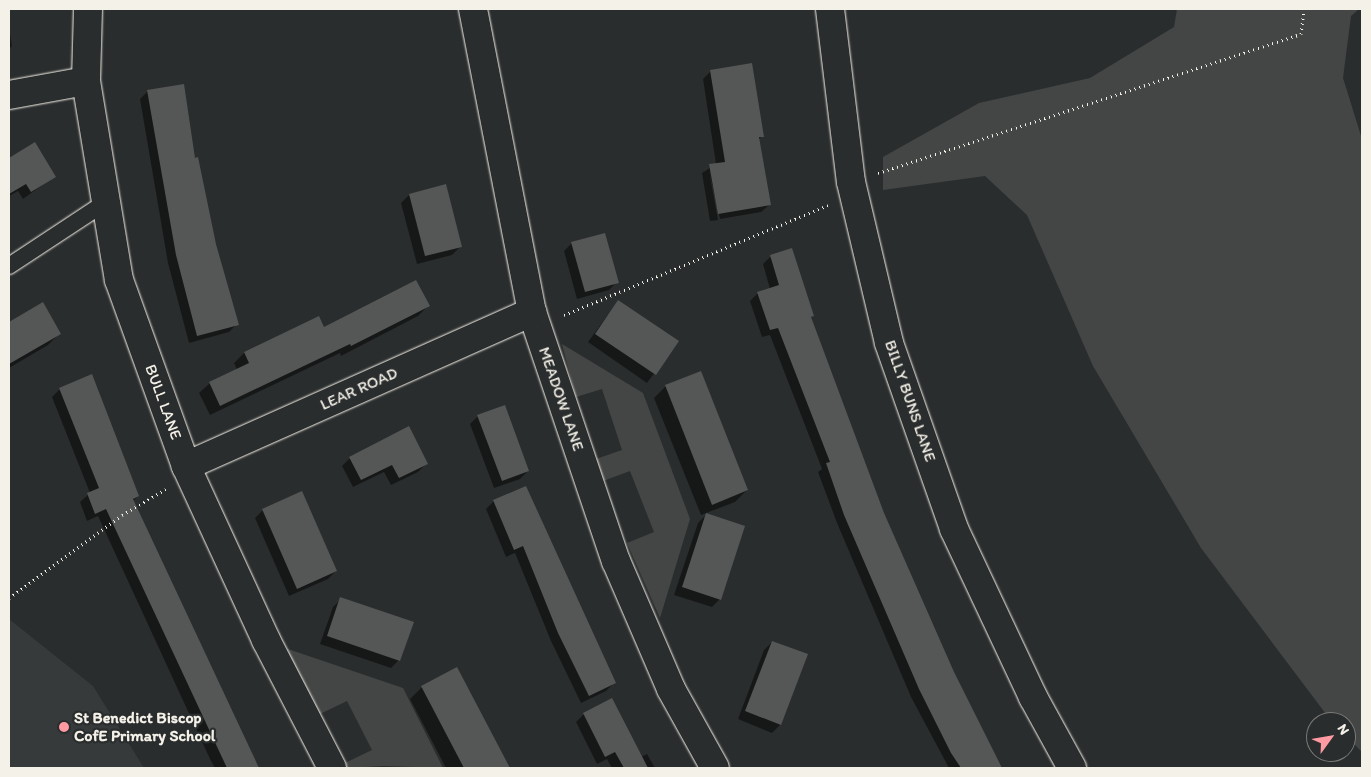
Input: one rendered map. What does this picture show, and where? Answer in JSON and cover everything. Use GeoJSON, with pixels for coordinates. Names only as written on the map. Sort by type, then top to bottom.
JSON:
{"type":"FeatureCollection","features":[{"type":"Feature","properties":{"kind":"street","name":"BULL LANE"},"geometry":{"type":"LineString","coordinates":[[88,9],[86,82],[119,280],[186,466],[266,640],[332,768]]}},
{"type":"Feature","properties":{"kind":"street","name":"MEADOW LANE"},"geometry":{"type":"LineString","coordinates":[[473,9],[534,319],[616,561],[671,689],[715,768]]}},
{"type":"Feature","properties":{"kind":"street","name":"BILLY BUNS LANE"},"geometry":{"type":"LineString","coordinates":[[830,9],[852,188],[889,343],[954,529],[1033,697],[1072,768]]}},
{"type":"Feature","properties":{"kind":"street"},"geometry":{"type":"LineString","coordinates":[[9,95],[86,82]]}},
{"type":"Feature","properties":{"kind":"street","name":"LEAR ROAD"},"geometry":{"type":"LineString","coordinates":[[186,466],[534,319]]}},
{"type":"Feature","properties":{"kind":"lane"},"geometry":{"type":"LineString","coordinates":[[9,266],[106,202]]}},
{"type":"Feature","properties":{"kind":"path"},"geometry":{"type":"LineString","coordinates":[[534,319],[852,188],[1301,34],[1304,9]]}},
{"type":"Feature","properties":{"kind":"path"},"geometry":{"type":"LineString","coordinates":[[9,598],[122,515],[164,491],[186,466]]}},
{"type":"Feature","properties":{"kind":"shaded area"},"geometry":{"type":"Polygon","coordinates":[[[1177,9],[1359,9],[1351,16],[1343,78],[1362,139],[1362,752],[1356,746],[1356,712],[1324,712],[1201,548],[1093,366],[1027,215],[985,176],[883,190],[883,157],[979,103],[1090,78],[1174,27],[1177,9]]]}},
{"type":"Feature","properties":{"kind":"shaded area"},"geometry":{"type":"Polygon","coordinates":[[[562,344],[643,393],[690,519],[660,618],[627,543],[654,532],[630,471],[603,481],[596,459],[622,450],[602,389],[576,397],[562,344]]]}},
{"type":"Feature","properties":{"kind":"shaded area","name":"St Benedict Biscop CofE Primary School"},"geometry":{"type":"Polygon","coordinates":[[[9,619],[93,686],[144,768],[9,768],[9,619]]]}},
{"type":"Feature","properties":{"kind":"shaded area"},"geometry":{"type":"Polygon","coordinates":[[[282,647],[403,688],[443,768],[384,766],[347,768],[345,763],[372,750],[347,701],[320,714],[282,647]]]}},
{"type":"Feature","properties":{"kind":"building"},"geometry":{"type":"Polygon","coordinates":[[[752,63],[764,137],[759,137],[771,205],[718,214],[709,164],[725,162],[710,70],[752,63]]]}},
{"type":"Feature","properties":{"kind":"building"},"geometry":{"type":"Polygon","coordinates":[[[184,84],[195,158],[198,157],[216,244],[239,325],[197,336],[176,255],[147,90],[184,84]]]}},
{"type":"Feature","properties":{"kind":"building"},"geometry":{"type":"Polygon","coordinates":[[[35,142],[56,177],[31,192],[26,184],[9,194],[9,158],[35,142]]]}},
{"type":"Feature","properties":{"kind":"building"},"geometry":{"type":"Polygon","coordinates":[[[446,184],[462,247],[425,256],[409,194],[446,184]]]}},
{"type":"Feature","properties":{"kind":"building"},"geometry":{"type":"Polygon","coordinates":[[[605,233],[619,283],[585,292],[571,242],[605,233]]]}},
{"type":"Feature","properties":{"kind":"building"},"geometry":{"type":"Polygon","coordinates":[[[792,248],[814,316],[811,317],[884,513],[954,672],[1002,768],[961,768],[951,753],[919,689],[844,515],[826,463],[830,462],[778,328],[770,330],[757,292],[779,285],[770,255],[792,248]]]}},
{"type":"Feature","properties":{"kind":"building"},"geometry":{"type":"Polygon","coordinates":[[[416,280],[430,306],[351,346],[350,344],[220,406],[209,382],[249,363],[244,352],[319,316],[324,327],[416,280]]]}},
{"type":"Feature","properties":{"kind":"building"},"geometry":{"type":"Polygon","coordinates":[[[618,300],[679,341],[656,375],[595,334],[618,300]]]}},
{"type":"Feature","properties":{"kind":"building"},"geometry":{"type":"Polygon","coordinates":[[[43,302],[61,334],[9,364],[9,322],[43,302]]]}},
{"type":"Feature","properties":{"kind":"building"},"geometry":{"type":"Polygon","coordinates":[[[701,371],[748,490],[712,505],[665,385],[701,371]]]}},
{"type":"Feature","properties":{"kind":"building"},"geometry":{"type":"Polygon","coordinates":[[[92,374],[139,496],[133,499],[259,768],[227,768],[106,509],[95,514],[87,493],[99,488],[59,388],[92,374]]]}},
{"type":"Feature","properties":{"kind":"building"},"geometry":{"type":"Polygon","coordinates":[[[505,405],[529,471],[502,481],[477,415],[505,405]]]}},
{"type":"Feature","properties":{"kind":"building"},"geometry":{"type":"Polygon","coordinates":[[[409,426],[428,464],[399,478],[392,465],[361,480],[349,457],[409,426]]]}},
{"type":"Feature","properties":{"kind":"building"},"geometry":{"type":"Polygon","coordinates":[[[526,486],[616,683],[589,696],[558,633],[523,546],[514,550],[493,500],[526,486]]]}},
{"type":"Feature","properties":{"kind":"building"},"geometry":{"type":"Polygon","coordinates":[[[302,491],[337,571],[297,589],[262,509],[302,491]]]}},
{"type":"Feature","properties":{"kind":"building"},"geometry":{"type":"Polygon","coordinates":[[[706,513],[745,526],[721,600],[682,587],[706,513]]]}},
{"type":"Feature","properties":{"kind":"building"},"geometry":{"type":"Polygon","coordinates":[[[340,597],[414,622],[400,661],[327,636],[340,597]]]}},
{"type":"Feature","properties":{"kind":"building"},"geometry":{"type":"Polygon","coordinates":[[[772,641],[808,654],[781,725],[745,711],[772,641]]]}},
{"type":"Feature","properties":{"kind":"building"},"geometry":{"type":"Polygon","coordinates":[[[457,667],[510,768],[464,768],[421,686],[457,667]]]}},
{"type":"Feature","properties":{"kind":"building"},"geometry":{"type":"Polygon","coordinates":[[[612,698],[648,768],[624,768],[615,752],[605,757],[583,713],[612,698]]]}},
{"type":"Feature","properties":{"kind":"place","name":"St Benedict Biscop CofE Primary School"},"geometry":{"type":"Point","coordinates":[64,727]}}]}
